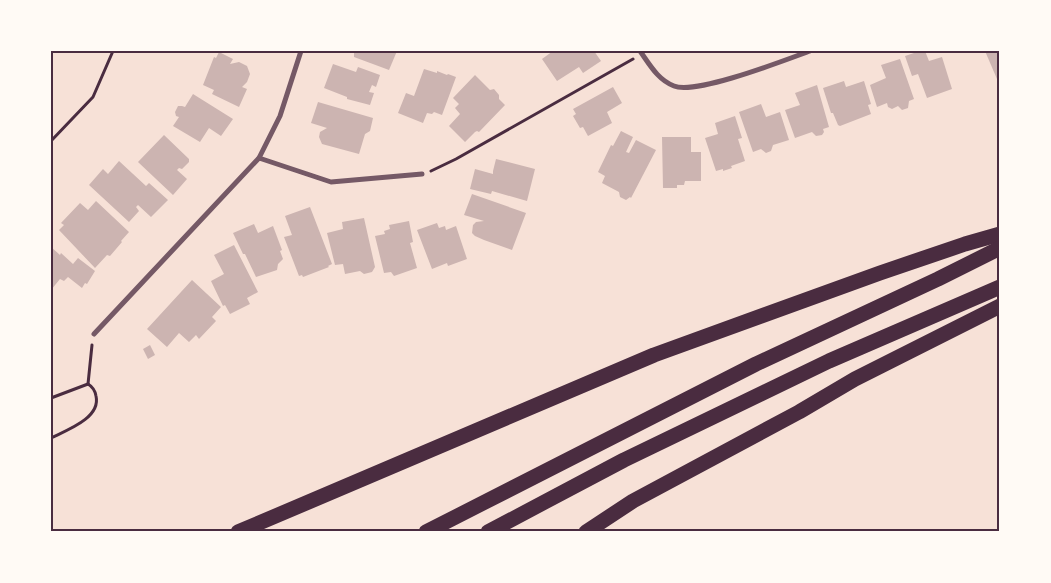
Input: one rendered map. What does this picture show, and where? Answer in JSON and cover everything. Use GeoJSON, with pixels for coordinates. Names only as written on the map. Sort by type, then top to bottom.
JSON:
{"type":"FeatureCollection","features":[{"type":"Feature","properties":{"kind":"highway"},"geometry":{"type":"LineString","coordinates":[[238,532],[654,355],[880,273],[1000,234]]}},
{"type":"Feature","properties":{"kind":"highway"},"geometry":{"type":"LineString","coordinates":[[426,532],[756,364],[1000,248]]}},
{"type":"Feature","properties":{"kind":"highway"},"geometry":{"type":"LineString","coordinates":[[488,532],[624,460],[829,362],[1000,287]]}},
{"type":"Feature","properties":{"kind":"highway"},"geometry":{"type":"LineString","coordinates":[[586,532],[632,502],[855,380],[1000,306]]}},
{"type":"Feature","properties":{"kind":"street"},"geometry":{"type":"LineString","coordinates":[[94,334],[259,158],[280,116],[301,51]]}},
{"type":"Feature","properties":{"kind":"street"},"geometry":{"type":"LineString","coordinates":[[641,53],[656,74],[675,87],[698,87],[810,51]]}},
{"type":"Feature","properties":{"kind":"street"},"geometry":{"type":"LineString","coordinates":[[259,158],[331,182],[422,174]]}},
{"type":"Feature","properties":{"kind":"path"},"geometry":{"type":"LineString","coordinates":[[51,141],[93,96],[113,51]]}},
{"type":"Feature","properties":{"kind":"path"},"geometry":{"type":"LineString","coordinates":[[422,174],[456,159],[641,53]]}},
{"type":"Feature","properties":{"kind":"path"},"geometry":{"type":"LineString","coordinates":[[88,384],[94,334]]}},
{"type":"Feature","properties":{"kind":"path"},"geometry":{"type":"LineString","coordinates":[[51,398],[72,388],[88,384],[93,387],[97,401],[95,410],[85,419],[51,438]]}},
{"type":"Feature","properties":{"kind":"building"},"geometry":{"type":"Polygon","coordinates":[[[354,51],[397,51],[389,70],[354,57],[354,51]]]}},
{"type":"Feature","properties":{"kind":"building"},"geometry":{"type":"Polygon","coordinates":[[[553,51],[594,51],[601,61],[583,73],[579,67],[557,81],[542,59],[553,51]]]}},
{"type":"Feature","properties":{"kind":"building"},"geometry":{"type":"Polygon","coordinates":[[[925,51],[929,61],[942,57],[952,89],[927,98],[918,74],[912,76],[905,56],[925,51]]]}},
{"type":"Feature","properties":{"kind":"building"},"geometry":{"type":"Polygon","coordinates":[[[985,51],[1000,51],[1000,86],[985,51]]]}},
{"type":"Feature","properties":{"kind":"building"},"geometry":{"type":"Polygon","coordinates":[[[219,52],[233,59],[230,64],[239,62],[247,66],[250,74],[247,82],[242,87],[247,89],[239,107],[212,94],[214,90],[203,85],[214,57],[216,58],[219,52]]]}},
{"type":"Feature","properties":{"kind":"building"},"geometry":{"type":"Polygon","coordinates":[[[900,59],[914,99],[909,101],[908,108],[902,110],[898,106],[892,109],[888,107],[887,103],[877,107],[870,85],[886,78],[881,65],[900,59]]]}},
{"type":"Feature","properties":{"kind":"building"},"geometry":{"type":"Polygon","coordinates":[[[333,64],[356,72],[358,67],[380,75],[376,87],[372,85],[369,92],[374,93],[370,105],[347,99],[347,97],[324,88],[333,64]]]}},
{"type":"Feature","properties":{"kind":"building"},"geometry":{"type":"Polygon","coordinates":[[[424,69],[456,77],[442,115],[434,112],[432,114],[427,113],[423,123],[398,113],[406,93],[414,96],[424,69]]]}},
{"type":"Feature","properties":{"kind":"building"},"geometry":{"type":"Polygon","coordinates":[[[475,75],[490,90],[494,89],[499,95],[499,99],[505,105],[479,132],[475,132],[465,142],[449,126],[460,114],[455,108],[459,104],[453,98],[475,75]]]}},
{"type":"Feature","properties":{"kind":"building"},"geometry":{"type":"Polygon","coordinates":[[[844,81],[846,87],[864,81],[871,104],[868,105],[871,114],[840,126],[833,113],[831,113],[823,88],[844,81]]]}},
{"type":"Feature","properties":{"kind":"building"},"geometry":{"type":"Polygon","coordinates":[[[817,85],[829,127],[823,129],[822,135],[816,136],[812,132],[795,138],[785,110],[800,105],[795,93],[817,85]]]}},
{"type":"Feature","properties":{"kind":"building"},"geometry":{"type":"Polygon","coordinates":[[[613,87],[622,103],[607,112],[612,123],[588,136],[583,127],[580,128],[573,116],[576,114],[573,109],[613,87]]]}},
{"type":"Feature","properties":{"kind":"building"},"geometry":{"type":"Polygon","coordinates":[[[193,94],[233,119],[221,136],[209,128],[200,142],[173,126],[179,117],[176,116],[175,112],[178,106],[185,107],[193,94]]]}},
{"type":"Feature","properties":{"kind":"building"},"geometry":{"type":"Polygon","coordinates":[[[318,102],[373,118],[370,131],[365,134],[359,154],[322,144],[319,137],[320,132],[327,128],[311,123],[318,102]]]}},
{"type":"Feature","properties":{"kind":"building"},"geometry":{"type":"Polygon","coordinates":[[[761,104],[766,117],[780,112],[789,140],[773,145],[771,151],[766,153],[761,149],[753,152],[739,112],[761,104]]]}},
{"type":"Feature","properties":{"kind":"building"},"geometry":{"type":"Polygon","coordinates":[[[735,116],[742,138],[738,139],[745,161],[731,166],[732,168],[716,171],[705,138],[718,134],[715,123],[735,116]]]}},
{"type":"Feature","properties":{"kind":"building"},"geometry":{"type":"Polygon","coordinates":[[[621,131],[633,137],[626,152],[629,153],[636,140],[656,150],[631,198],[626,200],[620,197],[619,192],[602,183],[605,176],[598,172],[611,145],[613,146],[621,131]]]}},
{"type":"Feature","properties":{"kind":"building"},"geometry":{"type":"Polygon","coordinates":[[[164,135],[189,159],[189,162],[182,169],[179,168],[177,170],[187,179],[173,195],[138,162],[164,135]]]}},
{"type":"Feature","properties":{"kind":"building"},"geometry":{"type":"Polygon","coordinates":[[[662,137],[691,137],[691,152],[701,152],[701,181],[685,181],[684,185],[677,185],[677,188],[663,188],[662,137]]]}},
{"type":"Feature","properties":{"kind":"building"},"geometry":{"type":"Polygon","coordinates":[[[496,159],[535,169],[527,201],[492,191],[491,194],[470,189],[475,169],[493,174],[496,159]]]}},
{"type":"Feature","properties":{"kind":"building"},"geometry":{"type":"Polygon","coordinates":[[[119,161],[146,186],[149,183],[168,200],[151,217],[138,205],[136,207],[139,211],[129,222],[89,185],[103,169],[108,174],[119,161]]]}},
{"type":"Feature","properties":{"kind":"building"},"geometry":{"type":"Polygon","coordinates":[[[472,194],[526,213],[512,250],[484,240],[472,233],[473,225],[476,222],[484,221],[464,215],[472,194]]]}},
{"type":"Feature","properties":{"kind":"building"},"geometry":{"type":"Polygon","coordinates":[[[96,201],[129,232],[110,256],[107,255],[95,268],[59,230],[64,225],[61,223],[80,203],[88,210],[96,201]]]}},
{"type":"Feature","properties":{"kind":"building"},"geometry":{"type":"Polygon","coordinates":[[[310,207],[332,264],[329,267],[303,277],[302,275],[299,276],[284,237],[292,235],[285,216],[310,207]]]}},
{"type":"Feature","properties":{"kind":"building"},"geometry":{"type":"Polygon","coordinates":[[[364,218],[375,267],[372,272],[364,274],[360,271],[345,274],[343,264],[335,265],[327,233],[343,229],[342,222],[364,218]]]}},
{"type":"Feature","properties":{"kind":"building"},"geometry":{"type":"Polygon","coordinates":[[[409,221],[413,242],[410,243],[417,268],[394,276],[391,272],[384,273],[375,236],[385,234],[384,231],[390,229],[389,225],[409,221]]]}},
{"type":"Feature","properties":{"kind":"building"},"geometry":{"type":"Polygon","coordinates":[[[437,223],[439,228],[445,226],[446,230],[456,226],[467,259],[448,266],[447,263],[432,269],[417,230],[437,223]]]}},
{"type":"Feature","properties":{"kind":"building"},"geometry":{"type":"Polygon","coordinates":[[[254,224],[258,233],[273,226],[282,250],[280,251],[283,259],[278,264],[277,270],[256,277],[233,233],[254,224]]]}},
{"type":"Feature","properties":{"kind":"building"},"geometry":{"type":"Polygon","coordinates":[[[234,245],[258,292],[247,298],[250,304],[230,314],[225,305],[223,306],[211,281],[224,274],[214,255],[234,245]]]}},
{"type":"Feature","properties":{"kind":"building"},"geometry":{"type":"Polygon","coordinates":[[[51,247],[73,264],[78,258],[95,271],[87,284],[85,283],[82,288],[68,277],[64,281],[60,279],[51,290],[51,247]]]}},
{"type":"Feature","properties":{"kind":"building"},"geometry":{"type":"Polygon","coordinates":[[[192,280],[221,307],[212,317],[216,321],[199,339],[196,335],[189,342],[179,333],[167,347],[147,329],[192,280]]]}},
{"type":"Feature","properties":{"kind":"building"},"geometry":{"type":"Polygon","coordinates":[[[150,345],[155,355],[148,359],[143,349],[150,345]]]}}]}
